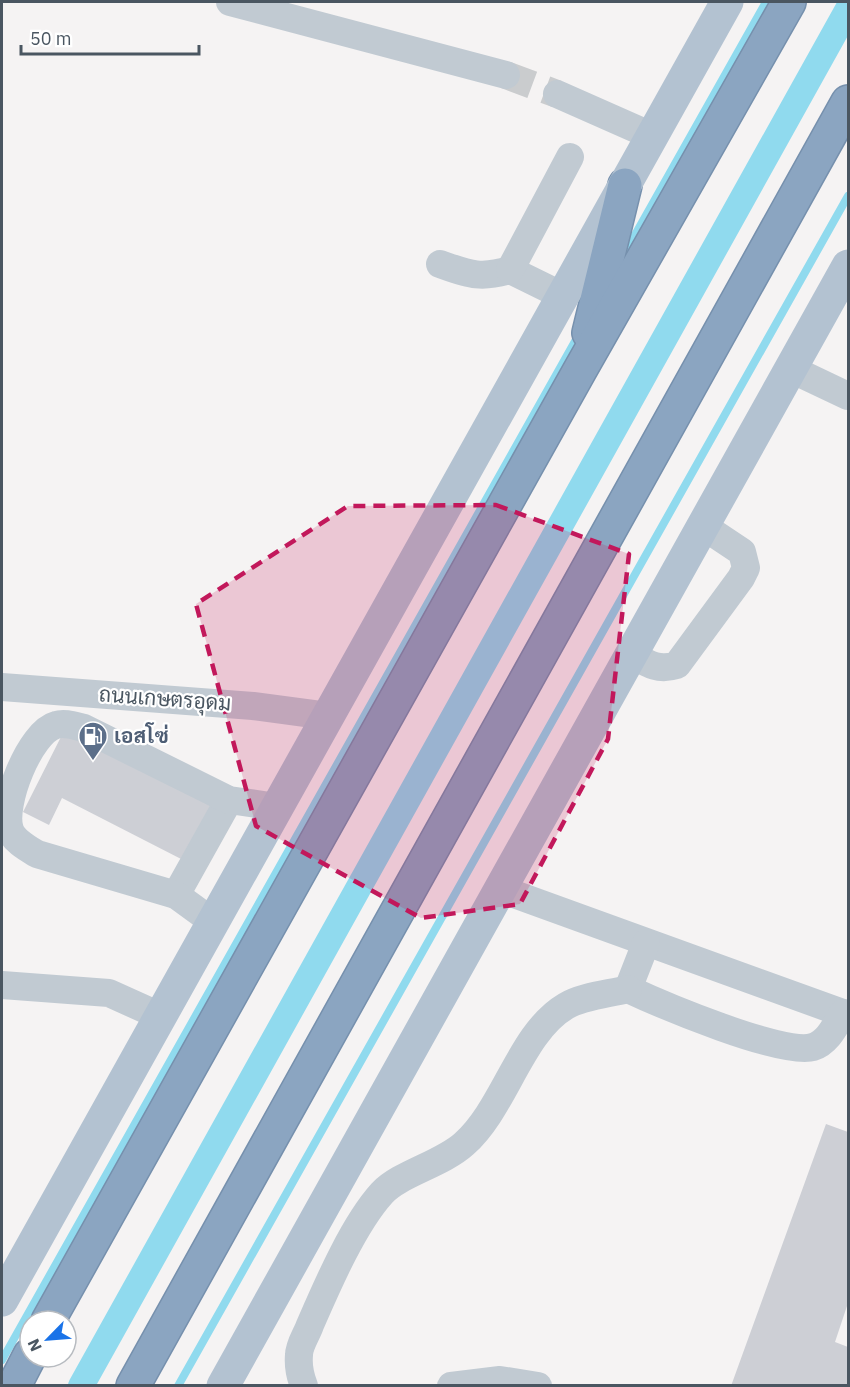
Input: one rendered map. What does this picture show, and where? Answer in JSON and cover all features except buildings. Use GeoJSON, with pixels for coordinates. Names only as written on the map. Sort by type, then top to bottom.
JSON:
{"type":"FeatureCollection","features":[{"type":"Feature","properties":{"kind":"highway"},"geometry":{"type":"LineString","coordinates":[[55,1309],[580,370],[789,2]]}},
{"type":"Feature","properties":{"kind":"highway"},"geometry":{"type":"LineString","coordinates":[[133,1386],[849,102]]}},
{"type":"Feature","properties":{"kind":"highway"},"geometry":{"type":"LineString","coordinates":[[580,370],[625,185]]}},
{"type":"Feature","properties":{"kind":"highway"},"geometry":{"type":"LineString","coordinates":[[14,1386],[23,1369]]}},
{"type":"Feature","properties":{"kind":"main road"},"geometry":{"type":"LineString","coordinates":[[2,1296],[727,2]]}},
{"type":"Feature","properties":{"kind":"main road"},"geometry":{"type":"LineString","coordinates":[[223,1386],[849,266]]}},
{"type":"Feature","properties":{"kind":"street"},"geometry":{"type":"LineString","coordinates":[[230,2],[506,75]]}},
{"type":"Feature","properties":{"kind":"street"},"geometry":{"type":"LineString","coordinates":[[557,94],[652,136]]}},
{"type":"Feature","properties":{"kind":"street"},"geometry":{"type":"LineString","coordinates":[[510,270],[570,157]]}},
{"type":"Feature","properties":{"kind":"street"},"geometry":{"type":"LineString","coordinates":[[440,264],[473,276],[489,276],[510,270],[563,296]]}},
{"type":"Feature","properties":{"kind":"street"},"geometry":{"type":"LineString","coordinates":[[791,369],[849,396]]}},
{"type":"Feature","properties":{"kind":"street"},"geometry":{"type":"LineString","coordinates":[[632,654],[652,667],[664,669],[677,665],[741,578],[746,568],[742,552],[703,526]]}},
{"type":"Feature","properties":{"kind":"street","name":"ถนนเกษตรอุดม"},"geometry":{"type":"LineString","coordinates":[[2,687],[253,706],[328,716]]}},
{"type":"Feature","properties":{"kind":"street"},"geometry":{"type":"LineString","coordinates":[[213,922],[176,895],[37,854],[20,844],[10,831],[6,812],[15,781],[43,732],[57,725],[68,724],[84,728],[229,800],[277,807]]}},
{"type":"Feature","properties":{"kind":"street"},"geometry":{"type":"LineString","coordinates":[[176,895],[229,800]]}},
{"type":"Feature","properties":{"kind":"street"},"geometry":{"type":"LineString","coordinates":[[304,1386],[299,1375],[298,1353],[327,1286],[366,1216],[383,1191],[438,1162],[465,1144],[498,1100],[532,1042],[552,1016],[568,1005],[628,989],[652,1000],[769,1042],[800,1049],[814,1046],[827,1038],[846,1014],[500,889]]}},
{"type":"Feature","properties":{"kind":"street"},"geometry":{"type":"LineString","coordinates":[[628,989],[646,943]]}},
{"type":"Feature","properties":{"kind":"street"},"geometry":{"type":"LineString","coordinates":[[2,985],[109,993],[160,1016]]}},
{"type":"Feature","properties":{"kind":"street"},"geometry":{"type":"LineString","coordinates":[[450,1386],[500,1380],[538,1386]]}},
{"type":"Feature","properties":{"kind":"highlighted area"},"geometry":{"type":"Polygon","coordinates":[[[496,505],[629,554],[608,739],[520,904],[421,918],[256,826],[196,604],[348,506],[496,505]]]}},
{"type":"Feature","properties":{"kind":"waterway"},"geometry":{"type":"LineString","coordinates":[[622,258],[766,2]]}},
{"type":"Feature","properties":{"kind":"waterway"},"geometry":{"type":"LineString","coordinates":[[81,1386],[848,9]]}},
{"type":"Feature","properties":{"kind":"waterway"},"geometry":{"type":"LineString","coordinates":[[178,1386],[848,196]]}},
{"type":"Feature","properties":{"kind":"waterway"},"geometry":{"type":"LineString","coordinates":[[2,1360],[578,336]]}},
{"type":"Feature","properties":{"kind":"tunnel"},"geometry":{"type":"LineString","coordinates":[[506,75],[557,94]]}},
{"type":"Feature","properties":{"kind":"place","name":"เอสโซ่"},"geometry":{"type":"Point","coordinates":[93,762]}}]}
